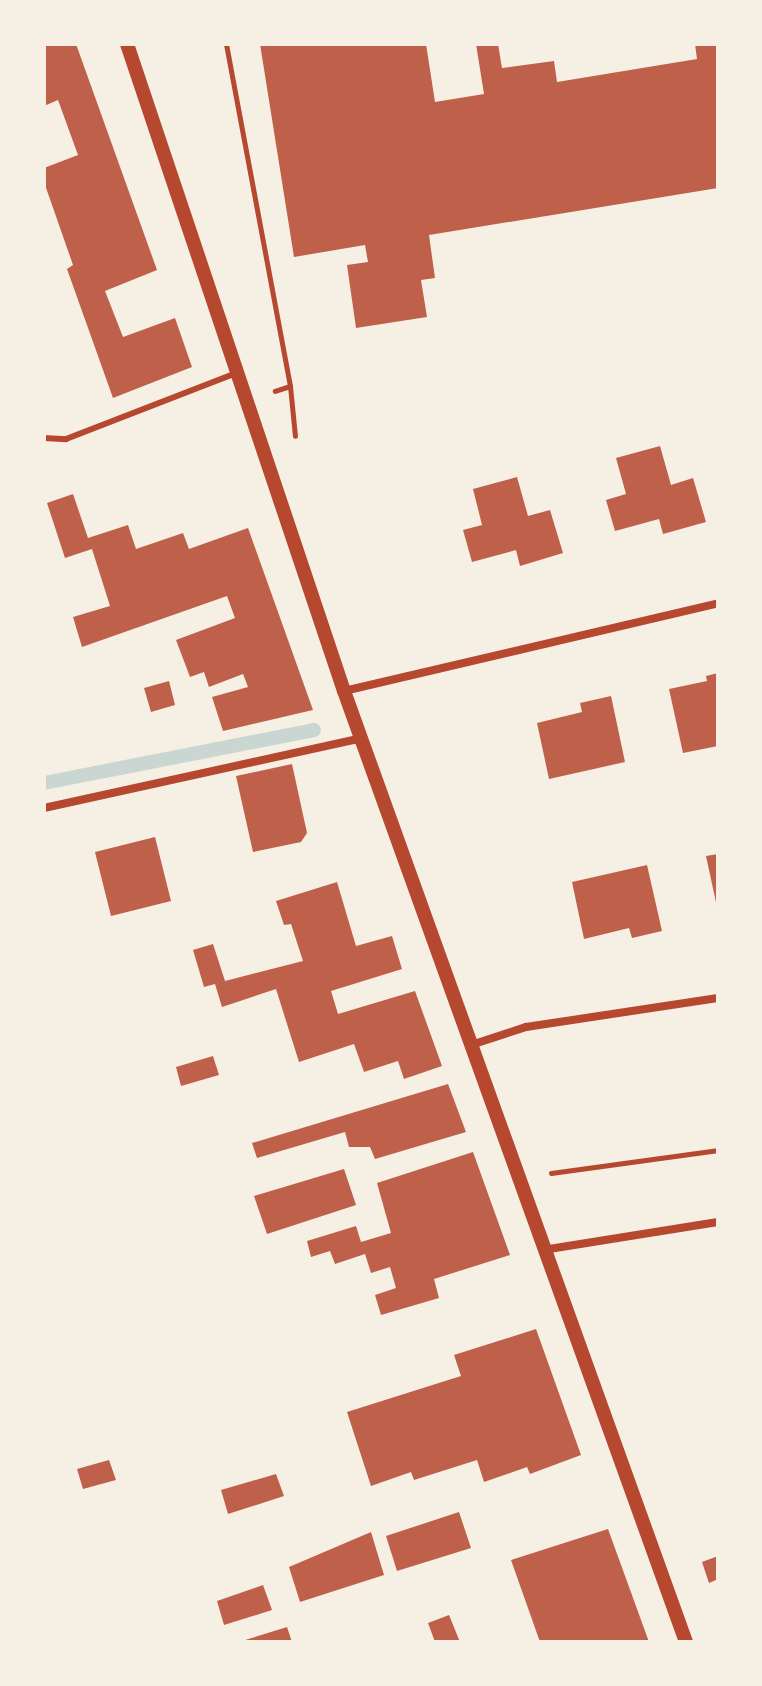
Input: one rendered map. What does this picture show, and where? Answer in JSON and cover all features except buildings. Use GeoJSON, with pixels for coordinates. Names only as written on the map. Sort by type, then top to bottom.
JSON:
{"type":"FeatureCollection","features":[{"type":"Feature","properties":{"kind":"street"},"geometry":{"type":"LineString","coordinates":[[127,44],[344,691],[549,1249],[686,1642]]}},
{"type":"Feature","properties":{"kind":"street"},"geometry":{"type":"LineString","coordinates":[[344,691],[718,603]]}},
{"type":"Feature","properties":{"kind":"street"},"geometry":{"type":"LineString","coordinates":[[44,808],[362,738]]}},
{"type":"Feature","properties":{"kind":"street"},"geometry":{"type":"LineString","coordinates":[[474,1044],[526,1027],[718,998]]}},
{"type":"Feature","properties":{"kind":"street"},"geometry":{"type":"LineString","coordinates":[[549,1249],[718,1222]]}},
{"type":"Feature","properties":{"kind":"lane"},"geometry":{"type":"LineString","coordinates":[[44,438],[66,439],[239,372]]}},
{"type":"Feature","properties":{"kind":"path"},"geometry":{"type":"LineString","coordinates":[[226,44],[290,386],[296,444]]}},
{"type":"Feature","properties":{"kind":"path"},"geometry":{"type":"LineString","coordinates":[[246,401],[290,386]]}},
{"type":"Feature","properties":{"kind":"path"},"geometry":{"type":"LineString","coordinates":[[523,1177],[718,1150]]}},
{"type":"Feature","properties":{"kind":"waterway"},"geometry":{"type":"LineString","coordinates":[[44,783],[314,730]]}}]}
